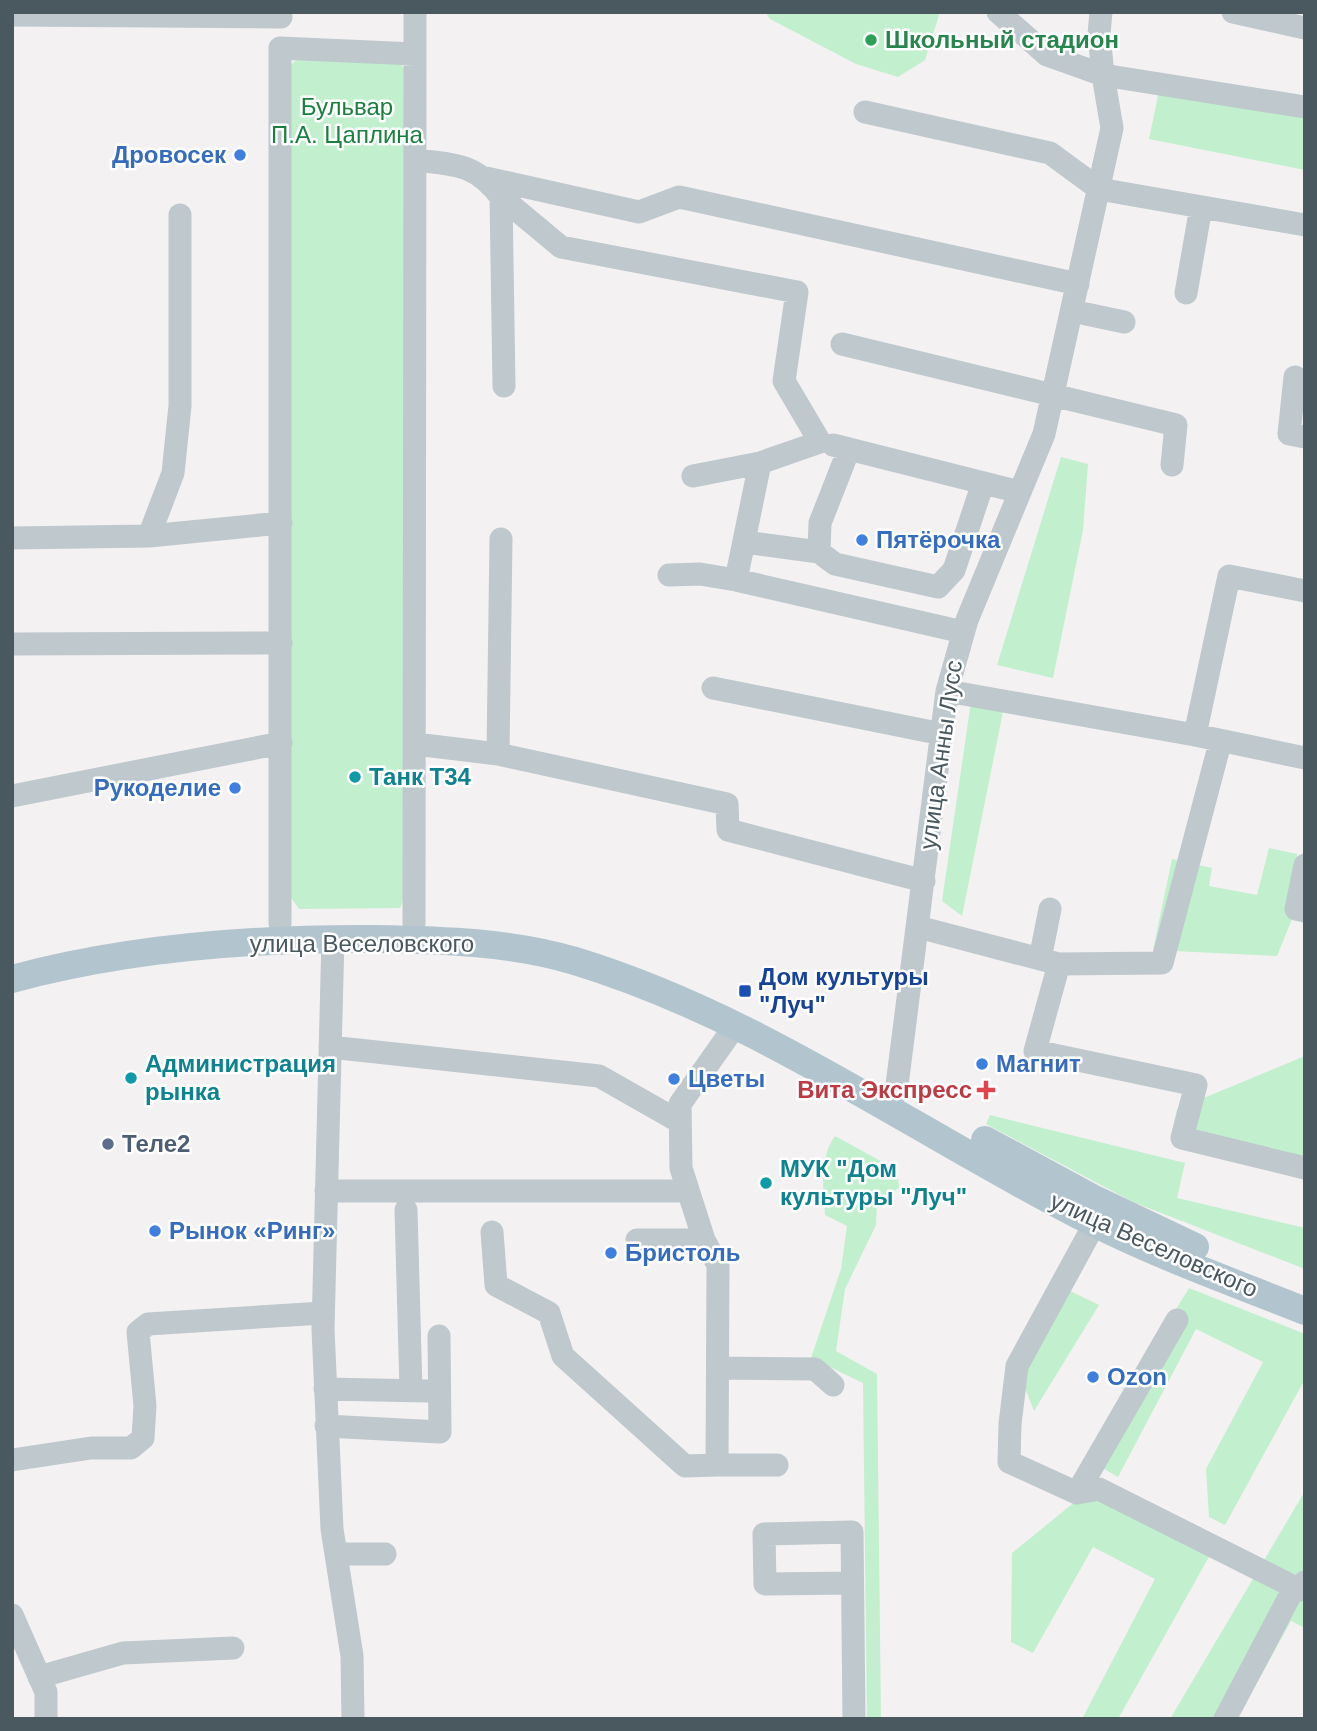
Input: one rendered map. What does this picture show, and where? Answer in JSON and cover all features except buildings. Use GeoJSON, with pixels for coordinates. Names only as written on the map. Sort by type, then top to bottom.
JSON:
{"type":"FeatureCollection","features":[{"type":"Feature","properties":{"kind":"main road","name":"улица Веселовского"},"geometry":{"type":"LineString","coordinates":[[12,959],[153,934],[280,931],[497,930],[578,946],[664,975],[736,1007],[1095,1223],[1305,1311]]}},
{"type":"Feature","properties":{"kind":"main road","name":"улица Веселовского"},"geometry":{"type":"LineString","coordinates":[[12,979],[107,958],[280,931],[333,938],[414,931],[572,960],[666,992],[1206,1252],[1305,1291]]}},
{"type":"Feature","properties":{"kind":"street"},"geometry":{"type":"LineString","coordinates":[[414,931],[415,12]]}},
{"type":"Feature","properties":{"kind":"street"},"geometry":{"type":"LineString","coordinates":[[1101,12],[1099,34],[1102,75]]}},
{"type":"Feature","properties":{"kind":"street"},"geometry":{"type":"LineString","coordinates":[[1233,12],[1305,29]]}},
{"type":"Feature","properties":{"kind":"street"},"geometry":{"type":"LineString","coordinates":[[1002,14],[1047,55],[1102,75],[1305,107]]}},
{"type":"Feature","properties":{"kind":"street"},"geometry":{"type":"LineString","coordinates":[[12,16],[281,15],[280,931]]}},
{"type":"Feature","properties":{"kind":"street"},"geometry":{"type":"LineString","coordinates":[[280,48],[415,54]]}},
{"type":"Feature","properties":{"kind":"street","name":"улица Анны Лусс"},"geometry":{"type":"LineString","coordinates":[[892,1101],[918,927],[947,691],[963,632],[1044,434],[1112,128],[1102,75]]}},
{"type":"Feature","properties":{"kind":"street"},"geometry":{"type":"LineString","coordinates":[[865,112],[1050,153],[1099,189],[1305,225]]}},
{"type":"Feature","properties":{"kind":"street"},"geometry":{"type":"LineString","coordinates":[[415,160],[465,166],[486,178],[639,212],[679,197],[1078,284]]}},
{"type":"Feature","properties":{"kind":"street"},"geometry":{"type":"LineString","coordinates":[[486,178],[501,197],[561,247],[797,292],[783,381],[820,442]]}},
{"type":"Feature","properties":{"kind":"street"},"geometry":{"type":"LineString","coordinates":[[501,197],[504,386]]}},
{"type":"Feature","properties":{"kind":"street"},"geometry":{"type":"LineString","coordinates":[[1186,293],[1201,207]]}},
{"type":"Feature","properties":{"kind":"street"},"geometry":{"type":"LineString","coordinates":[[149,536],[173,473],[180,406],[180,215]]}},
{"type":"Feature","properties":{"kind":"street"},"geometry":{"type":"LineString","coordinates":[[1072,312],[1124,321]]}},
{"type":"Feature","properties":{"kind":"street"},"geometry":{"type":"LineString","coordinates":[[842,344],[1176,425],[1172,466]]}},
{"type":"Feature","properties":{"kind":"street"},"geometry":{"type":"LineString","coordinates":[[1296,377],[1289,434],[1305,437]]}},
{"type":"Feature","properties":{"kind":"street"},"geometry":{"type":"LineString","coordinates":[[693,475],[760,463],[820,442],[1020,492]]}},
{"type":"Feature","properties":{"kind":"street"},"geometry":{"type":"LineString","coordinates":[[819,552],[820,523],[849,449]]}},
{"type":"Feature","properties":{"kind":"street"},"geometry":{"type":"LineString","coordinates":[[736,580],[760,463]]}},
{"type":"Feature","properties":{"kind":"street"},"geometry":{"type":"LineString","coordinates":[[744,542],[819,552],[835,564],[938,587],[954,570],[983,483]]}},
{"type":"Feature","properties":{"kind":"street"},"geometry":{"type":"LineString","coordinates":[[12,538],[149,536],[281,523]]}},
{"type":"Feature","properties":{"kind":"street"},"geometry":{"type":"LineString","coordinates":[[498,754],[500,539]]}},
{"type":"Feature","properties":{"kind":"street"},"geometry":{"type":"LineString","coordinates":[[669,575],[700,574],[736,580],[963,632]]}},
{"type":"Feature","properties":{"kind":"street"},"geometry":{"type":"LineString","coordinates":[[1195,735],[1229,576],[1305,591]]}},
{"type":"Feature","properties":{"kind":"street"},"geometry":{"type":"LineString","coordinates":[[12,644],[281,643]]}},
{"type":"Feature","properties":{"kind":"street"},"geometry":{"type":"LineString","coordinates":[[713,688],[942,734]]}},
{"type":"Feature","properties":{"kind":"street"},"geometry":{"type":"LineString","coordinates":[[947,691],[1195,735],[1220,743],[1305,758]]}},
{"type":"Feature","properties":{"kind":"street"},"geometry":{"type":"LineString","coordinates":[[12,796],[281,743]]}},
{"type":"Feature","properties":{"kind":"street"},"geometry":{"type":"LineString","coordinates":[[918,927],[1049,961],[1163,963],[1220,743]]}},
{"type":"Feature","properties":{"kind":"street"},"geometry":{"type":"LineString","coordinates":[[415,744],[498,754],[727,804],[728,830],[924,881]]}},
{"type":"Feature","properties":{"kind":"street"},"geometry":{"type":"LineString","coordinates":[[1305,865],[1296,909],[1305,911]]}},
{"type":"Feature","properties":{"kind":"street"},"geometry":{"type":"LineString","coordinates":[[1050,909],[1049,961],[1035,1051],[1196,1085],[1182,1138],[1305,1168]]}},
{"type":"Feature","properties":{"kind":"street"},"geometry":{"type":"LineString","coordinates":[[333,938],[323,1313],[326,1426],[336,1554],[352,1656],[353,1719]]}},
{"type":"Feature","properties":{"kind":"street"},"geometry":{"type":"LineString","coordinates":[[717,1465],[718,1265],[704,1240],[681,1168],[680,1104],[736,1026]]}},
{"type":"Feature","properties":{"kind":"street"},"geometry":{"type":"LineString","coordinates":[[330,1047],[599,1076],[680,1122]]}},
{"type":"Feature","properties":{"kind":"street"},"geometry":{"type":"LineString","coordinates":[[326,1191],[688,1191]]}},
{"type":"Feature","properties":{"kind":"street"},"geometry":{"type":"LineString","coordinates":[[406,1210],[411,1390]]}},
{"type":"Feature","properties":{"kind":"street"},"geometry":{"type":"LineString","coordinates":[[1095,1223],[1017,1366],[1010,1424],[1009,1462],[1077,1493],[1099,1489],[1301,1588],[1225,1719]]}},
{"type":"Feature","properties":{"kind":"street"},"geometry":{"type":"LineString","coordinates":[[492,1232],[496,1285],[549,1313],[563,1356],[685,1466],[777,1465]]}},
{"type":"Feature","properties":{"kind":"street"},"geometry":{"type":"LineString","coordinates":[[637,1240],[704,1240]]}},
{"type":"Feature","properties":{"kind":"street"},"geometry":{"type":"LineString","coordinates":[[12,1460],[91,1448],[131,1448],[143,1438],[145,1406],[138,1332],[149,1324],[323,1313]]}},
{"type":"Feature","properties":{"kind":"street"},"geometry":{"type":"LineString","coordinates":[[1077,1493],[1177,1320]]}},
{"type":"Feature","properties":{"kind":"street"},"geometry":{"type":"LineString","coordinates":[[326,1426],[440,1432],[439,1336]]}},
{"type":"Feature","properties":{"kind":"street"},"geometry":{"type":"LineString","coordinates":[[718,1368],[815,1369],[833,1385]]}},
{"type":"Feature","properties":{"kind":"street"},"geometry":{"type":"LineString","coordinates":[[325,1389],[440,1391]]}},
{"type":"Feature","properties":{"kind":"street"},"geometry":{"type":"LineString","coordinates":[[852,1583],[765,1584],[764,1534],[852,1532],[854,1719]]}},
{"type":"Feature","properties":{"kind":"street"},"geometry":{"type":"LineString","coordinates":[[336,1554],[385,1554]]}},
{"type":"Feature","properties":{"kind":"street"},"geometry":{"type":"LineString","coordinates":[[12,1615],[46,1692],[46,1719]]}},
{"type":"Feature","properties":{"kind":"street"},"geometry":{"type":"LineString","coordinates":[[39,1677],[123,1653],[233,1648]]}},
{"type":"Feature","properties":{"kind":"green space","name":"Школьный стадион"},"geometry":{"type":"Polygon","coordinates":[[[765,12],[940,12],[925,60],[898,77],[856,64],[770,19],[765,12]]]}},
{"type":"Feature","properties":{"kind":"green space","name":"Бульвар П.А. Цаплина"},"geometry":{"type":"Polygon","coordinates":[[[298,58],[400,62],[408,76],[405,896],[400,908],[299,909],[290,896],[288,68],[298,58]]]}},
{"type":"Feature","properties":{"kind":"green space"},"geometry":{"type":"Polygon","coordinates":[[[1159,91],[1305,117],[1305,170],[1149,139],[1159,91]]]}},
{"type":"Feature","properties":{"kind":"green space"},"geometry":{"type":"Polygon","coordinates":[[[1061,457],[1088,464],[1083,530],[1053,678],[997,665],[1061,457]]]}},
{"type":"Feature","properties":{"kind":"green space"},"geometry":{"type":"Polygon","coordinates":[[[973,688],[1006,697],[962,916],[942,901],[973,688]]]}},
{"type":"Feature","properties":{"kind":"green space"},"geometry":{"type":"Polygon","coordinates":[[[1269,848],[1297,854],[1296,909],[1277,956],[1153,950],[1172,859],[1212,868],[1209,886],[1257,895],[1269,848]]]}},
{"type":"Feature","properties":{"kind":"green space"},"geometry":{"type":"Polygon","coordinates":[[[1305,1056],[1305,1166],[1171,1136],[1177,1109],[1305,1056]]]}},
{"type":"Feature","properties":{"kind":"green space"},"geometry":{"type":"Polygon","coordinates":[[[990,1115],[1185,1163],[1177,1198],[1305,1228],[1305,1269],[1133,1202],[986,1124],[990,1115]]]}},
{"type":"Feature","properties":{"kind":"green space"},"geometry":{"type":"Polygon","coordinates":[[[835,1136],[897,1170],[899,1188],[877,1202],[876,1225],[845,1289],[836,1351],[877,1374],[881,1719],[867,1719],[863,1383],[811,1358],[841,1269],[847,1226],[825,1215],[824,1164],[835,1136]]]}},
{"type":"Feature","properties":{"kind":"green space"},"geometry":{"type":"Polygon","coordinates":[[[1189,1288],[1305,1334],[1305,1379],[1225,1525],[1209,1517],[1206,1469],[1263,1362],[1196,1329],[1118,1477],[1085,1458],[1189,1288]]]}},
{"type":"Feature","properties":{"kind":"green space"},"geometry":{"type":"Polygon","coordinates":[[[1066,1289],[1099,1305],[1034,1411],[1020,1375],[1066,1289]]]}},
{"type":"Feature","properties":{"kind":"green space"},"geometry":{"type":"Polygon","coordinates":[[[1305,1491],[1305,1628],[1291,1621],[1237,1719],[1170,1719],[1305,1491]]]}},
{"type":"Feature","properties":{"kind":"green space"},"geometry":{"type":"Polygon","coordinates":[[[1087,1492],[1210,1555],[1118,1719],[1082,1719],[1155,1579],[1093,1547],[1033,1653],[1011,1642],[1012,1553],[1087,1492]]]}},
{"type":"Feature","properties":{"kind":"place","name":"Школьный стадион"},"geometry":{"type":"Point","coordinates":[871,40]}},
{"type":"Feature","properties":{"kind":"place","name":"Дровосек"},"geometry":{"type":"Point","coordinates":[240,155]}},
{"type":"Feature","properties":{"kind":"place","name":"Пятёрочка"},"geometry":{"type":"Point","coordinates":[862,540]}},
{"type":"Feature","properties":{"kind":"place","name":"Танк T34"},"geometry":{"type":"Point","coordinates":[355,777]}},
{"type":"Feature","properties":{"kind":"place","name":"Рукоделие"},"geometry":{"type":"Point","coordinates":[235,788]}},
{"type":"Feature","properties":{"kind":"place","name":"Дом культуры \"Луч\""},"geometry":{"type":"Point","coordinates":[745,991]}},
{"type":"Feature","properties":{"kind":"place","name":"Магнит"},"geometry":{"type":"Point","coordinates":[982,1064]}},
{"type":"Feature","properties":{"kind":"place","name":"Администрация рынка"},"geometry":{"type":"Point","coordinates":[131,1078]}},
{"type":"Feature","properties":{"kind":"place","name":"Цветы"},"geometry":{"type":"Point","coordinates":[674,1079]}},
{"type":"Feature","properties":{"kind":"place","name":"Вита Экспресс"},"geometry":{"type":"Point","coordinates":[986,1090]}},
{"type":"Feature","properties":{"kind":"place","name":"Теле2"},"geometry":{"type":"Point","coordinates":[108,1144]}},
{"type":"Feature","properties":{"kind":"place","name":"МУК \"Дом культуры \"Луч\""},"geometry":{"type":"Point","coordinates":[766,1183]}},
{"type":"Feature","properties":{"kind":"place","name":"Рынок «Ринг»"},"geometry":{"type":"Point","coordinates":[155,1231]}},
{"type":"Feature","properties":{"kind":"place","name":"Бристоль"},"geometry":{"type":"Point","coordinates":[611,1253]}},
{"type":"Feature","properties":{"kind":"place","name":"Ozon"},"geometry":{"type":"Point","coordinates":[1093,1377]}}]}
